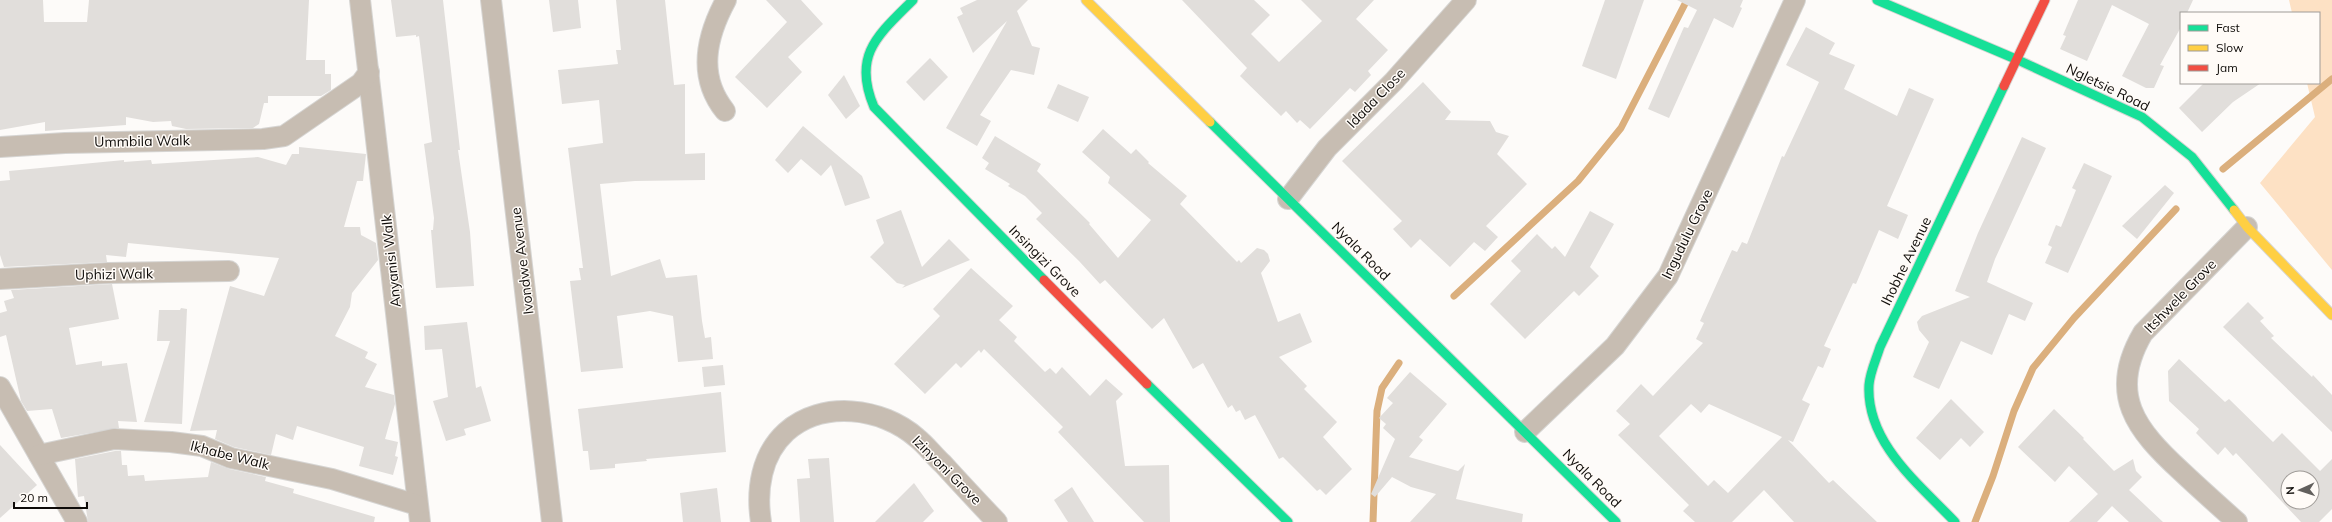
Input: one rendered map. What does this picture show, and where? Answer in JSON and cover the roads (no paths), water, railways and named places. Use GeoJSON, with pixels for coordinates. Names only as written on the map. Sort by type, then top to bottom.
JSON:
{"type":"FeatureCollection","features":[{"type":"Feature","properties":{"kind":"street","name":"Anyanisi Walk"},"geometry":{"type":"LineString","coordinates":[[360,0],[419,513]]}},
{"type":"Feature","properties":{"kind":"street","name":"Ivondwe Avenue"},"geometry":{"type":"LineString","coordinates":[[491,0],[552,522]]}},
{"type":"Feature","properties":{"kind":"street"},"geometry":{"type":"LineString","coordinates":[[725,111],[713,93],[707,68],[708,53],[716,22],[726,0]]}},
{"type":"Feature","properties":{"kind":"street","name":"Insingizi Grove"},"geometry":{"type":"LineString","coordinates":[[913,0],[880,33],[872,45],[866,59],[865,85],[874,108],[1155,391],[1288,522]]}},
{"type":"Feature","properties":{"kind":"street","name":"Nyala Road"},"geometry":{"type":"LineString","coordinates":[[1086,0],[1616,522]]}},
{"type":"Feature","properties":{"kind":"street","name":"Idada Close"},"geometry":{"type":"LineString","coordinates":[[1288,199],[1328,148],[1394,81],[1466,0]]}},
{"type":"Feature","properties":{"kind":"street","name":"Ingudulu Grove"},"geometry":{"type":"LineString","coordinates":[[1525,432],[1615,346],[1668,276],[1795,0]]}},
{"type":"Feature","properties":{"kind":"street","name":"Ngletsie Road"},"geometry":{"type":"LineString","coordinates":[[1877,0],[2018,60],[2142,117],[2192,157],[2247,227],[2332,315]]}},
{"type":"Feature","properties":{"kind":"street","name":"Ihobhe Avenue"},"geometry":{"type":"LineString","coordinates":[[1955,522],[1891,454],[1877,432],[1870,410],[1869,384],[1880,347],[2018,60],[2045,0]]}},
{"type":"Feature","properties":{"kind":"street","name":"Ummbila Walk"},"geometry":{"type":"LineString","coordinates":[[0,147],[65,143],[263,139],[284,136],[361,83],[369,72]]}},
{"type":"Feature","properties":{"kind":"street","name":"Itshwele Grove"},"geometry":{"type":"LineString","coordinates":[[2236,522],[2147,438],[2132,411],[2127,380],[2135,348],[2143,333],[2247,227]]}},
{"type":"Feature","properties":{"kind":"street","name":"Uphizi Walk"},"geometry":{"type":"LineString","coordinates":[[0,279],[108,272],[229,271]]}},
{"type":"Feature","properties":{"kind":"street"},"geometry":{"type":"LineString","coordinates":[[0,387],[77,522]]}},
{"type":"Feature","properties":{"kind":"street","name":"Izinyoni Grove"},"geometry":{"type":"LineString","coordinates":[[760,522],[758,495],[762,476],[766,462],[782,436],[798,421],[818,414],[842,411],[879,417],[917,438],[997,522]]}},
{"type":"Feature","properties":{"kind":"street","name":"Ikhabe Walk"},"geometry":{"type":"LineString","coordinates":[[39,455],[114,439],[171,442],[202,446],[232,458],[332,479],[419,513]]}},
{"type":"Feature","properties":{"kind":"waterway"},"geometry":{"type":"LineString","coordinates":[[1454,296],[1578,181],[1621,128],[1687,0]]}},
{"type":"Feature","properties":{"kind":"waterway"},"geometry":{"type":"LineString","coordinates":[[2223,169],[2332,79]]}},
{"type":"Feature","properties":{"kind":"waterway"},"geometry":{"type":"LineString","coordinates":[[1975,522],[1993,476],[2014,411],[2033,368],[2074,318],[2176,209]]}},
{"type":"Feature","properties":{"kind":"waterway"},"geometry":{"type":"LineString","coordinates":[[1373,522],[1377,411],[1382,388],[1399,363]]}}]}
